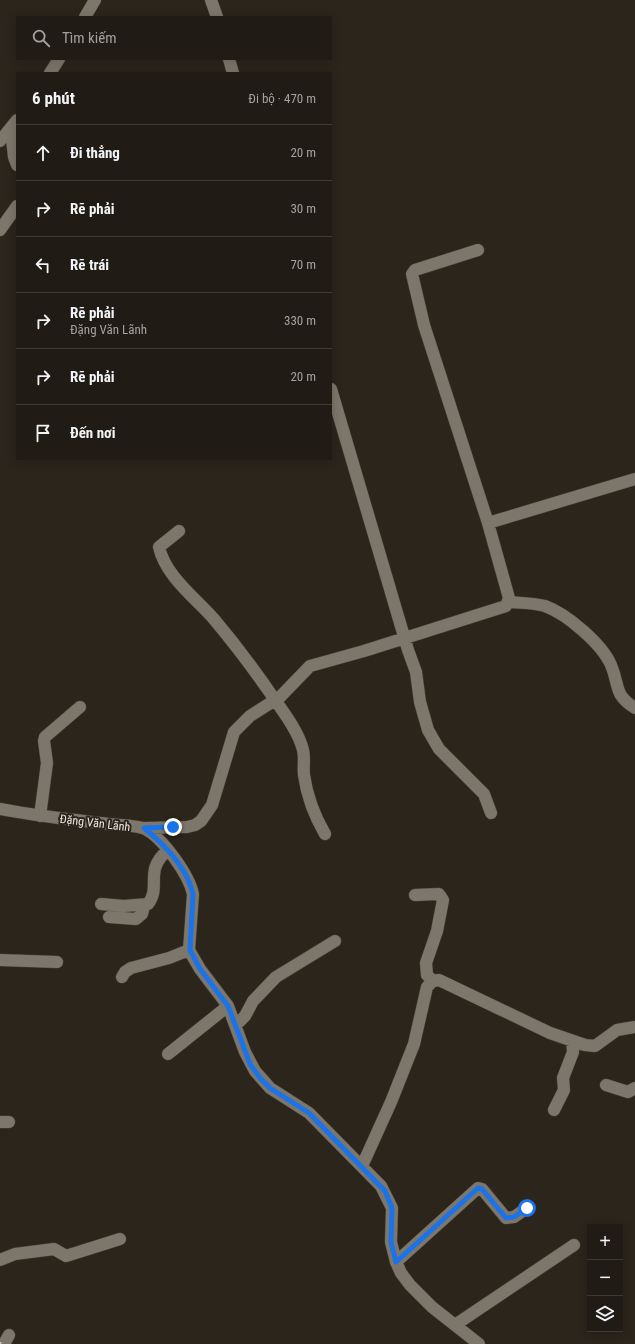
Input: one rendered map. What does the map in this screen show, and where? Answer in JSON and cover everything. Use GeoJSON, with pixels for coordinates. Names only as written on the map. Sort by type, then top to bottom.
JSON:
{"type":"FeatureCollection","features":[{"type":"Feature","properties":{"kind":"street"},"geometry":{"type":"LineString","coordinates":[[86,16],[95,0]]}},
{"type":"Feature","properties":{"kind":"street"},"geometry":{"type":"LineString","coordinates":[[211,0],[217,16]]}},
{"type":"Feature","properties":{"kind":"street"},"geometry":{"type":"LineString","coordinates":[[51,72],[58,60]]}},
{"type":"Feature","properties":{"kind":"street"},"geometry":{"type":"LineString","coordinates":[[229,60],[234,72]]}},
{"type":"Feature","properties":{"kind":"street"},"geometry":{"type":"LineString","coordinates":[[0,141],[14,125]]}},
{"type":"Feature","properties":{"kind":"street"},"geometry":{"type":"LineString","coordinates":[[14,125],[14,157],[16,162]]}},
{"type":"Feature","properties":{"kind":"street"},"geometry":{"type":"LineString","coordinates":[[0,230],[16,207]]}},
{"type":"Feature","properties":{"kind":"street"},"geometry":{"type":"LineString","coordinates":[[478,250],[415,270],[412,274],[424,325],[488,523],[509,602]]}},
{"type":"Feature","properties":{"kind":"street"},"geometry":{"type":"LineString","coordinates":[[332,392],[404,638],[416,672],[420,702],[428,730],[439,749],[484,794],[491,813]]}},
{"type":"Feature","properties":{"kind":"street"},"geometry":{"type":"LineString","coordinates":[[488,523],[635,479]]}},
{"type":"Feature","properties":{"kind":"street"},"geometry":{"type":"LineString","coordinates":[[179,531],[159,547],[163,560],[174,576],[214,619],[276,700],[303,749],[304,774],[309,802],[314,816],[325,834]]}},
{"type":"Feature","properties":{"kind":"street"},"geometry":{"type":"LineString","coordinates":[[144,828],[187,827],[201,821],[212,805],[234,732],[250,716],[276,700],[305,670],[313,664],[364,651],[500,609],[509,602],[543,606],[553,610],[584,632],[602,651],[610,663],[621,698],[635,708]]}},
{"type":"Feature","properties":{"kind":"street"},"geometry":{"type":"LineString","coordinates":[[40,816],[47,763],[44,740],[45,737],[80,707]]}},
{"type":"Feature","properties":{"kind":"street","name":"Đặng Văn Lãnh"},"geometry":{"type":"LineString","coordinates":[[0,809],[40,816],[144,828],[168,850],[183,870],[192,890],[190,950],[200,969],[228,1006],[248,1058],[260,1078],[270,1088],[309,1113],[381,1186],[392,1208],[391,1242],[396,1262],[410,1285],[432,1307],[478,1344]]}},
{"type":"Feature","properties":{"kind":"street"},"geometry":{"type":"LineString","coordinates":[[109,917],[136,919],[142,914],[144,906],[152,899],[155,865],[160,857],[168,850]]}},
{"type":"Feature","properties":{"kind":"street"},"geometry":{"type":"LineString","coordinates":[[415,895],[439,894],[443,900],[437,931],[426,963],[427,975],[433,982]]}},
{"type":"Feature","properties":{"kind":"street"},"geometry":{"type":"LineString","coordinates":[[101,904],[144,906]]}},
{"type":"Feature","properties":{"kind":"street"},"geometry":{"type":"LineString","coordinates":[[236,1025],[245,1016],[253,1002],[276,977],[334,941]]}},
{"type":"Feature","properties":{"kind":"street"},"geometry":{"type":"LineString","coordinates":[[122,977],[125,972],[131,968],[169,958],[190,950]]}},
{"type":"Feature","properties":{"kind":"street"},"geometry":{"type":"LineString","coordinates":[[0,960],[57,962]]}},
{"type":"Feature","properties":{"kind":"street"},"geometry":{"type":"LineString","coordinates":[[362,1166],[391,1102],[414,1044],[427,987],[433,982],[439,980],[550,1033],[572,1041],[595,1046],[617,1030],[635,1027]]}},
{"type":"Feature","properties":{"kind":"street"},"geometry":{"type":"LineString","coordinates":[[168,1054],[228,1006]]}},
{"type":"Feature","properties":{"kind":"street"},"geometry":{"type":"LineString","coordinates":[[554,1110],[564,1090],[563,1078],[573,1052],[572,1041]]}},
{"type":"Feature","properties":{"kind":"street"},"geometry":{"type":"LineString","coordinates":[[606,1085],[628,1092],[635,1088]]}},
{"type":"Feature","properties":{"kind":"street"},"geometry":{"type":"LineString","coordinates":[[396,1262],[478,1188],[482,1189],[506,1218],[514,1217],[527,1208]]}},
{"type":"Feature","properties":{"kind":"street"},"geometry":{"type":"LineString","coordinates":[[0,1260],[15,1254],[54,1249],[66,1256],[120,1239]]}},
{"type":"Feature","properties":{"kind":"street"},"geometry":{"type":"LineString","coordinates":[[455,1325],[574,1245]]}},
{"type":"Feature","properties":{"kind":"route"},"geometry":{"type":"LineString","coordinates":[[173,827],[144,828],[168,850],[183,870],[191,886],[193,894],[189,944],[192,955],[200,969],[228,1006],[250,1064],[260,1078],[270,1088],[309,1113],[376,1180],[385,1191],[392,1208],[391,1242],[396,1262],[478,1188],[482,1189],[506,1218],[514,1217],[527,1208]]}}]}
